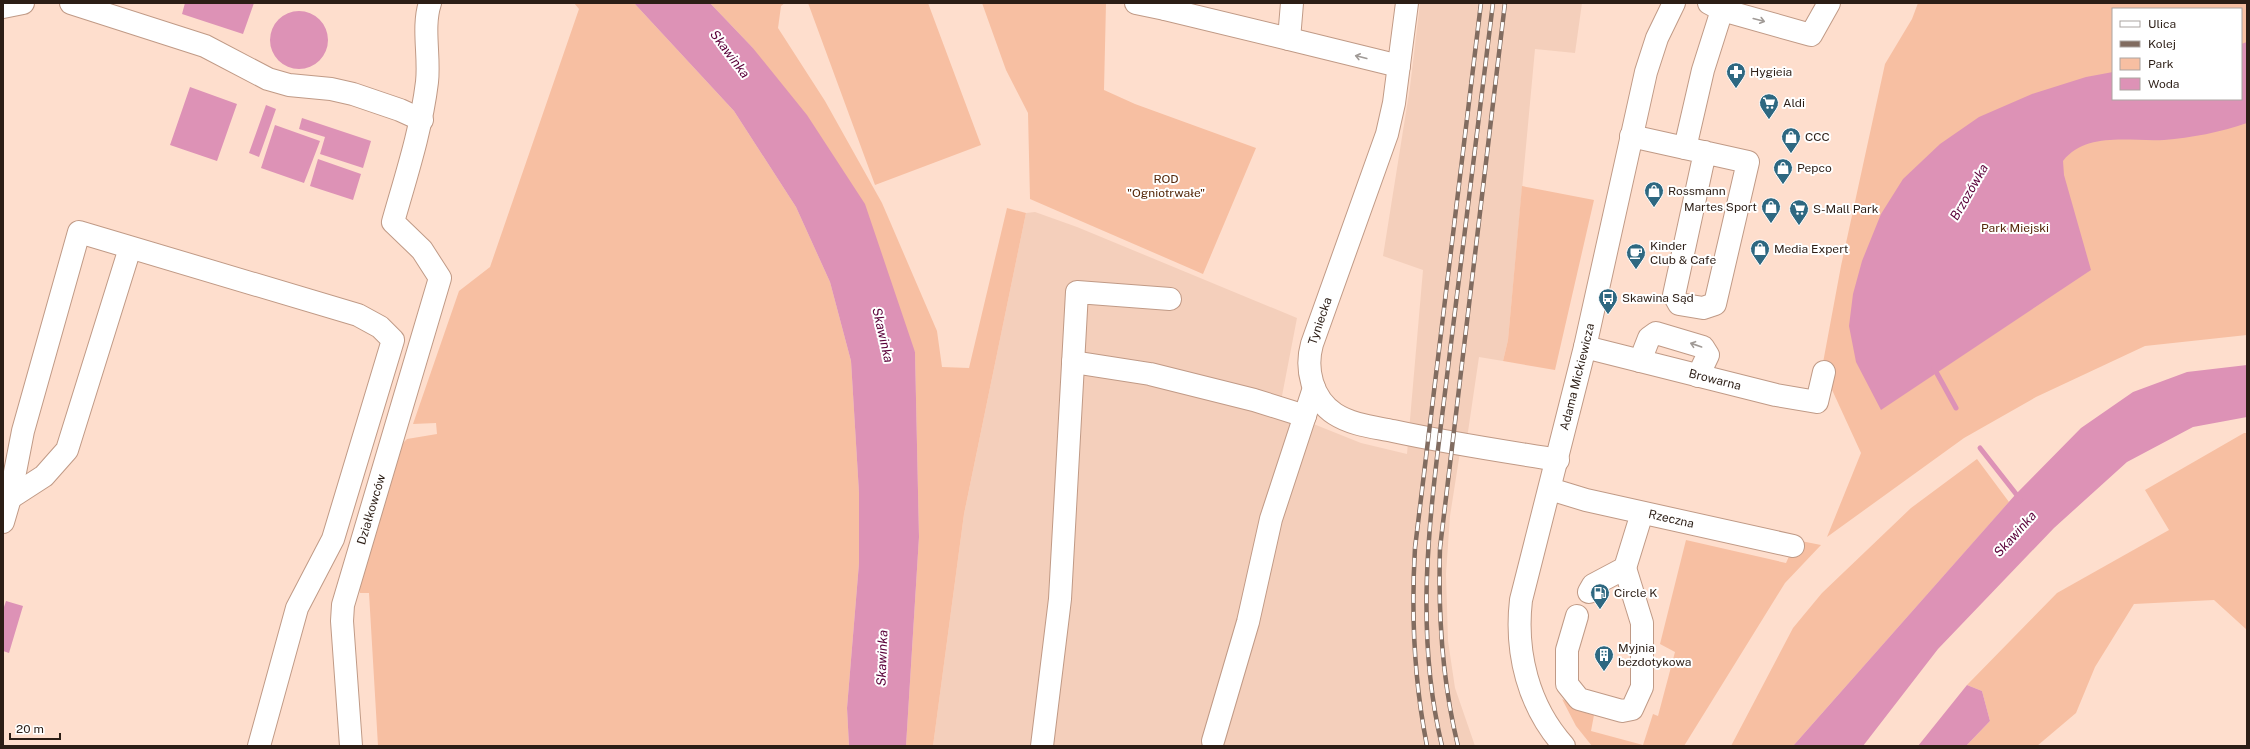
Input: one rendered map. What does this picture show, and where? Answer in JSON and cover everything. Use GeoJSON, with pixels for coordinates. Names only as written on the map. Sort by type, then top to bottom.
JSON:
{"type":"FeatureCollection","features":[{"type":"Feature","properties":{"kind":"street"},"geometry":{"type":"LineString","coordinates":[[3,7],[23,3]]}},
{"type":"Feature","properties":{"kind":"street"},"geometry":{"type":"LineString","coordinates":[[71,3],[204,46],[268,79],[289,85],[331,89],[353,94],[400,110],[422,120],[428,80],[428,42],[426,26],[430,3]]}},
{"type":"Feature","properties":{"kind":"street"},"geometry":{"type":"LineString","coordinates":[[1136,3],[1166,6],[1288,39],[1399,66]]}},
{"type":"Feature","properties":{"kind":"street"},"geometry":{"type":"LineString","coordinates":[[1288,39],[1292,3]]}},
{"type":"Feature","properties":{"kind":"street","name":"Tyniecka"},"geometry":{"type":"LineString","coordinates":[[1407,3],[1391,118],[1383,147],[1312,344],[1309,367],[1314,388],[1327,408],[1334,414],[1359,424],[1416,436],[1558,460]]}},
{"type":"Feature","properties":{"kind":"street","name":"Adama Mickiewicza"},"geometry":{"type":"LineString","coordinates":[[1561,745],[1532,694],[1522,660],[1519,636],[1523,591],[1558,460],[1585,347],[1631,136],[1651,54],[1674,3]]}},
{"type":"Feature","properties":{"kind":"street"},"geometry":{"type":"LineString","coordinates":[[1631,136],[1695,150],[1748,162],[1715,304],[1703,308],[1679,304],[1674,294],[1695,150],[1703,70],[1718,5],[1811,35],[1829,3]]}},
{"type":"Feature","properties":{"kind":"street","name":"Działkowców"},"geometry":{"type":"LineString","coordinates":[[351,746],[342,621],[343,605],[440,278],[422,250],[393,222],[422,120]]}},
{"type":"Feature","properties":{"kind":"street"},"geometry":{"type":"LineString","coordinates":[[3,522],[10,498],[23,431],[79,232],[358,315],[380,327],[393,340],[333,539],[298,608],[259,746]]}},
{"type":"Feature","properties":{"kind":"street"},"geometry":{"type":"LineString","coordinates":[[10,498],[44,476],[67,450],[130,248]]}},
{"type":"Feature","properties":{"kind":"street"},"geometry":{"type":"LineString","coordinates":[[1042,746],[1060,599],[1077,292],[1170,299]]}},
{"type":"Feature","properties":{"kind":"street"},"geometry":{"type":"LineString","coordinates":[[1640,361],[1649,338],[1656,333],[1702,348],[1708,355],[1698,376]]}},
{"type":"Feature","properties":{"kind":"street","name":"Browarna"},"geometry":{"type":"LineString","coordinates":[[1585,347],[1776,395],[1817,402],[1824,372]]}},
{"type":"Feature","properties":{"kind":"street"},"geometry":{"type":"LineString","coordinates":[[1073,362],[1150,374],[1254,400],[1305,416]]}},
{"type":"Feature","properties":{"kind":"street"},"geometry":{"type":"LineString","coordinates":[[1213,741],[1248,622],[1271,519],[1314,388]]}},
{"type":"Feature","properties":{"kind":"street","name":"Rzeczna"},"geometry":{"type":"LineString","coordinates":[[1550,489],[1576,498],[1793,546]]}},
{"type":"Feature","properties":{"kind":"street"},"geometry":{"type":"LineString","coordinates":[[1577,616],[1567,650],[1567,684],[1579,699],[1622,711],[1632,709],[1642,687],[1642,623],[1625,568],[1642,513]]}},
{"type":"Feature","properties":{"kind":"street"},"geometry":{"type":"LineString","coordinates":[[1589,592],[1592,585],[1625,568]]}},
{"type":"Feature","properties":{"kind":"shaded area"},"geometry":{"type":"Polygon","coordinates":[[[1420,3],[1582,3],[1575,53],[1535,49],[1508,340],[1503,361],[1479,357],[1465,452],[1460,452],[1450,516],[1446,574],[1448,641],[1455,688],[1475,746],[933,746],[964,514],[1026,213],[1035,212],[1077,227],[1297,318],[1281,401],[1311,423],[1361,443],[1407,454],[1423,270],[1383,256],[1410,87],[1420,3]]]}},
{"type":"Feature","properties":{"kind":"green space"},"geometry":{"type":"Polygon","coordinates":[[[574,3],[634,3],[734,111],[796,207],[830,282],[851,361],[859,493],[859,563],[847,708],[849,746],[378,746],[369,593],[360,593],[359,587],[403,443],[407,439],[437,434],[436,423],[413,424],[459,291],[490,267],[579,9],[574,3]]]}},
{"type":"Feature","properties":{"kind":"green space"},"geometry":{"type":"Polygon","coordinates":[[[710,3],[785,3],[781,6],[778,28],[825,101],[882,203],[937,331],[942,367],[969,368],[1007,208],[1026,213],[964,514],[933,746],[906,746],[919,537],[915,352],[752,47],[710,3]]]}},
{"type":"Feature","properties":{"kind":"green space"},"geometry":{"type":"Polygon","coordinates":[[[808,3],[928,3],[981,145],[875,185],[808,3]]]}},
{"type":"Feature","properties":{"kind":"green space","name":"ROD \"Ogniotrwałe\""},"geometry":{"type":"Polygon","coordinates":[[[982,3],[1106,3],[1104,90],[1135,104],[1256,148],[1203,274],[1030,199],[1028,113],[1006,70],[982,3]]]}},
{"type":"Feature","properties":{"kind":"green space","name":"Park Miejski"},"geometry":{"type":"Polygon","coordinates":[[[1918,3],[2247,3],[2247,335],[2145,346],[2036,397],[1964,438],[1827,537],[1861,453],[1822,368],[1841,266],[1885,64],[1912,19],[1918,3]]]}},
{"type":"Feature","properties":{"kind":"green space"},"geometry":{"type":"Polygon","coordinates":[[[1522,186],[1594,200],[1555,370],[1503,361],[1508,340],[1522,186]]]}},
{"type":"Feature","properties":{"kind":"green space"},"geometry":{"type":"Polygon","coordinates":[[[2244,433],[2247,433],[2247,630],[2214,600],[2134,604],[2095,667],[2076,713],[2037,746],[1966,746],[1990,721],[1982,691],[1967,685],[2057,593],[2169,530],[2145,490],[2244,433]]]}},
{"type":"Feature","properties":{"kind":"green space"},"geometry":{"type":"Polygon","coordinates":[[[1977,459],[2009,502],[1793,746],[1731,746],[1793,628],[1822,593],[1911,508],[1977,459]]]}},
{"type":"Feature","properties":{"kind":"green space"},"geometry":{"type":"Polygon","coordinates":[[[1686,540],[1786,563],[1791,552],[1801,541],[1821,545],[1785,583],[1684,746],[1592,746],[1576,726],[1562,699],[1594,715],[1591,731],[1643,745],[1653,714],[1658,716],[1675,652],[1660,644],[1686,540]]]}},
{"type":"Feature","properties":{"kind":"water"},"geometry":{"type":"Polygon","coordinates":[[[185,3],[254,3],[243,34],[182,14],[185,3]]]}},
{"type":"Feature","properties":{"kind":"water","name":"Skawinka"},"geometry":{"type":"Polygon","coordinates":[[[634,3],[710,3],[752,47],[807,115],[865,204],[915,352],[919,537],[906,746],[849,746],[847,708],[859,563],[859,493],[851,361],[830,282],[796,207],[734,111],[634,3]]]}},
{"type":"Feature","properties":{"kind":"water"},"geometry":{"type":"Polygon","coordinates":[[[293,11],[305,11],[320,19],[328,34],[328,46],[320,61],[305,69],[293,69],[278,61],[270,46],[270,34],[278,19],[293,11]]]}},
{"type":"Feature","properties":{"kind":"water"},"geometry":{"type":"Polygon","coordinates":[[[2247,42],[2247,123],[2216,132],[2185,138],[2164,140],[2110,140],[2097,142],[2084,145],[2073,152],[2063,161],[2064,175],[2091,270],[1881,410],[1856,362],[1849,326],[1853,294],[1862,261],[1881,214],[1903,179],[1940,144],[1979,117],[2032,94],[2086,77],[2112,72],[2112,100],[2242,100],[2242,44],[2247,42]]]}},
{"type":"Feature","properties":{"kind":"water"},"geometry":{"type":"Polygon","coordinates":[[[190,87],[237,104],[217,161],[170,145],[190,87]]]}},
{"type":"Feature","properties":{"kind":"water"},"geometry":{"type":"Polygon","coordinates":[[[266,105],[276,109],[259,157],[249,153],[266,105]]]}},
{"type":"Feature","properties":{"kind":"water"},"geometry":{"type":"Polygon","coordinates":[[[302,118],[371,141],[363,168],[320,154],[325,137],[299,129],[302,118]]]}},
{"type":"Feature","properties":{"kind":"water"},"geometry":{"type":"Polygon","coordinates":[[[275,125],[320,141],[304,183],[261,168],[275,125]]]}},
{"type":"Feature","properties":{"kind":"water"},"geometry":{"type":"Polygon","coordinates":[[[318,159],[361,174],[353,200],[310,186],[318,159]]]}},
{"type":"Feature","properties":{"kind":"water","name":"Skawinka"},"geometry":{"type":"Polygon","coordinates":[[[2247,365],[2247,417],[2193,427],[2127,462],[2054,528],[1938,649],[1863,746],[1793,746],[2015,495],[2081,428],[2133,392],[2187,372],[2247,365]]]}},
{"type":"Feature","properties":{"kind":"water"},"geometry":{"type":"Polygon","coordinates":[[[6,601],[23,606],[9,653],[3,651],[3,610],[6,601]]]}},
{"type":"Feature","properties":{"kind":"water"},"geometry":{"type":"Polygon","coordinates":[[[1967,685],[1982,691],[1990,721],[1966,746],[1918,746],[1967,685]]]}},
{"type":"Feature","properties":{"kind":"waterway","name":"Brzozówka"},"geometry":{"type":"LineString","coordinates":[[1934,368],[1956,408]]}},
{"type":"Feature","properties":{"kind":"waterway","name":"Brzozówka"},"geometry":{"type":"LineString","coordinates":[[1980,448],[2020,499]]}},
{"type":"Feature","properties":{"kind":"railway"},"geometry":{"type":"LineString","coordinates":[[1427,746],[1416,672],[1413,598],[1415,548],[1481,3]]}},
{"type":"Feature","properties":{"kind":"railway"},"geometry":{"type":"LineString","coordinates":[[1442,746],[1433,699],[1428,653],[1426,607],[1431,515],[1493,3]]}},
{"type":"Feature","properties":{"kind":"railway"},"geometry":{"type":"LineString","coordinates":[[1458,746],[1448,697],[1442,648],[1440,548],[1505,3]]}},
{"type":"Feature","properties":{"kind":"place","name":"Hygieia"},"geometry":{"type":"Point","coordinates":[1736,89]}},
{"type":"Feature","properties":{"kind":"place","name":"Aldi"},"geometry":{"type":"Point","coordinates":[1769,120]}},
{"type":"Feature","properties":{"kind":"place","name":"CCC"},"geometry":{"type":"Point","coordinates":[1791,154]}},
{"type":"Feature","properties":{"kind":"place","name":"Pepco"},"geometry":{"type":"Point","coordinates":[1783,185]}},
{"type":"Feature","properties":{"kind":"place","name":"Rossmann"},"geometry":{"type":"Point","coordinates":[1654,208]}},
{"type":"Feature","properties":{"kind":"place","name":"Martes Sport"},"geometry":{"type":"Point","coordinates":[1771,224]}},
{"type":"Feature","properties":{"kind":"place","name":"S-Mall Park"},"geometry":{"type":"Point","coordinates":[1799,226]}},
{"type":"Feature","properties":{"kind":"place","name":"Media Expert"},"geometry":{"type":"Point","coordinates":[1760,266]}},
{"type":"Feature","properties":{"kind":"place","name":"Kinder Club & Cafe"},"geometry":{"type":"Point","coordinates":[1636,270]}},
{"type":"Feature","properties":{"kind":"place","name":"Skawina Sąd"},"geometry":{"type":"Point","coordinates":[1608,315]}},
{"type":"Feature","properties":{"kind":"place","name":"Circle K"},"geometry":{"type":"Point","coordinates":[1600,610]}},
{"type":"Feature","properties":{"kind":"place","name":"Myjnia bezdotykowa"},"geometry":{"type":"Point","coordinates":[1604,672]}}]}
